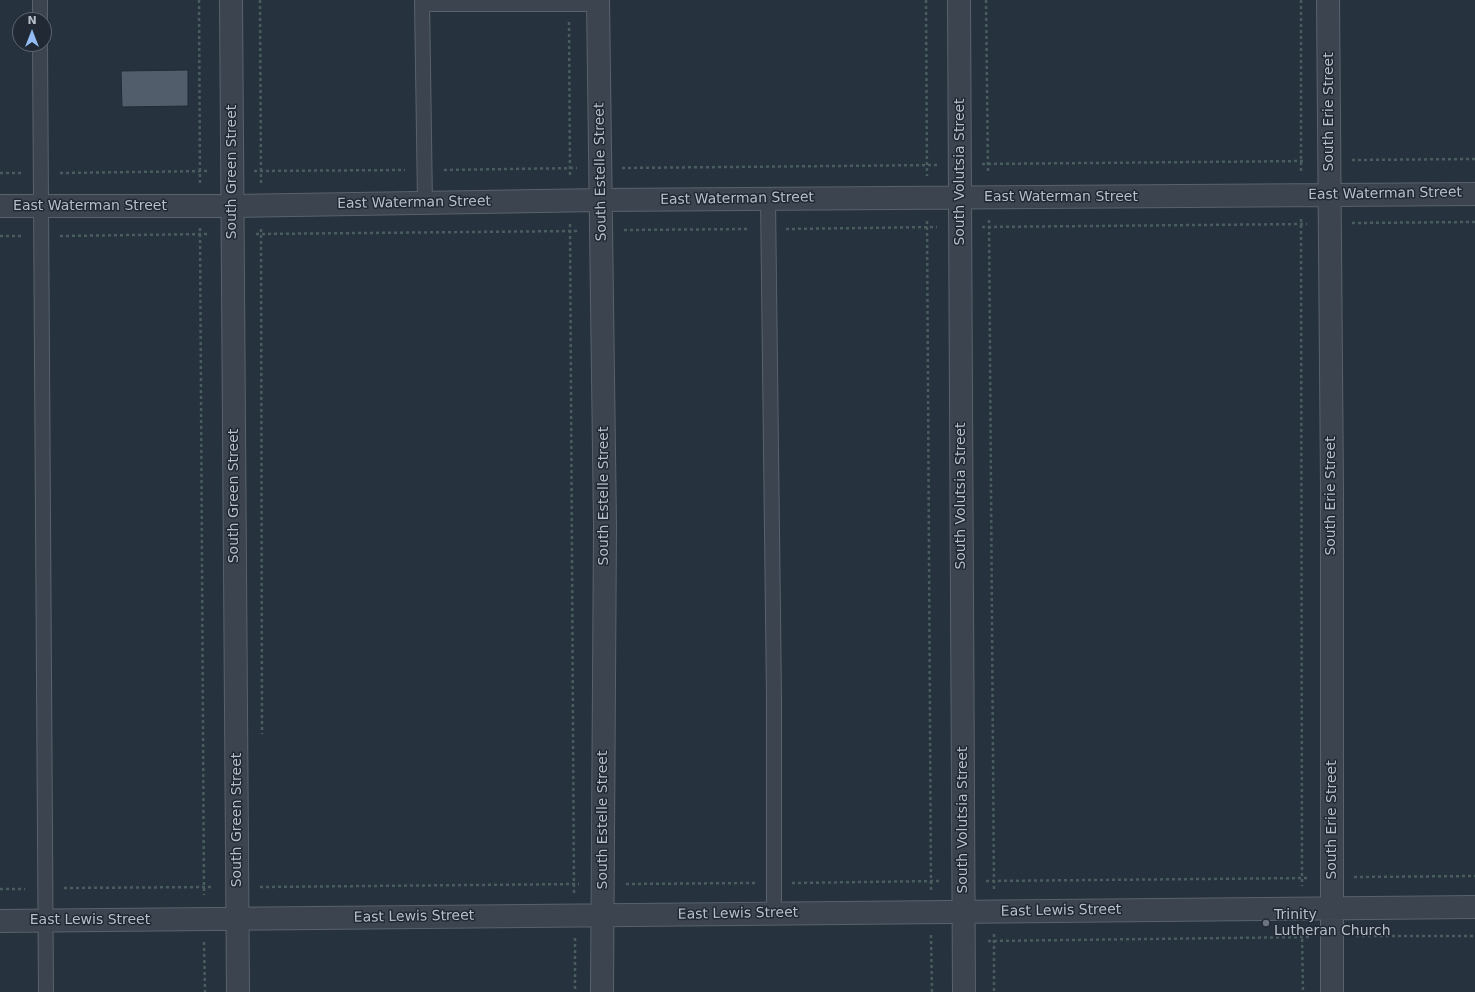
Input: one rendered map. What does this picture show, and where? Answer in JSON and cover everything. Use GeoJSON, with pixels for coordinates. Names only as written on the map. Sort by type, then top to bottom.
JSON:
{"type":"FeatureCollection","features":[{"type":"Feature","properties":{"kind":"street","name":"South Green Street"},"geometry":{"type":"LineString","coordinates":[[231,0],[238,992]]}},
{"type":"Feature","properties":{"kind":"street","name":"South Volutsia Street"},"geometry":{"type":"LineString","coordinates":[[959,0],[964,992]]}},
{"type":"Feature","properties":{"kind":"street","name":"South Erie Street"},"geometry":{"type":"LineString","coordinates":[[1328,0],[1332,992]]}},
{"type":"Feature","properties":{"kind":"street","name":"South Estelle Street"},"geometry":{"type":"LineString","coordinates":[[598,2],[605,526],[602,992]]}},
{"type":"Feature","properties":{"kind":"street","name":"East Waterman Street"},"geometry":{"type":"LineString","coordinates":[[0,206],[261,206],[601,200],[1475,194]]}},
{"type":"Feature","properties":{"kind":"street","name":"East Lewis Street"},"geometry":{"type":"LineString","coordinates":[[0,921],[1475,907]]}},
{"type":"Feature","properties":{"kind":"lane"},"geometry":{"type":"LineString","coordinates":[[40,0],[40,12]]}},
{"type":"Feature","properties":{"kind":"lane"},"geometry":{"type":"LineString","coordinates":[[425,203],[422,2],[569,4],[598,2]]}},
{"type":"Feature","properties":{"kind":"lane"},"geometry":{"type":"LineString","coordinates":[[40,52],[46,992]]}},
{"type":"Feature","properties":{"kind":"lane"},"geometry":{"type":"LineString","coordinates":[[768,199],[774,699],[774,914]]}},
{"type":"Feature","properties":{"kind":"path"},"geometry":{"type":"LineString","coordinates":[[199,0],[205,992]]}},
{"type":"Feature","properties":{"kind":"path"},"geometry":{"type":"LineString","coordinates":[[260,0],[262,735]]}},
{"type":"Feature","properties":{"kind":"path"},"geometry":{"type":"LineString","coordinates":[[926,0],[932,992]]}},
{"type":"Feature","properties":{"kind":"path"},"geometry":{"type":"LineString","coordinates":[[986,0],[989,197],[994,992]]}},
{"type":"Feature","properties":{"kind":"path"},"geometry":{"type":"LineString","coordinates":[[1301,0],[1303,992]]}},
{"type":"Feature","properties":{"kind":"path"},"geometry":{"type":"LineString","coordinates":[[569,4],[575,992]]}},
{"type":"Feature","properties":{"kind":"path"},"geometry":{"type":"LineString","coordinates":[[0,173],[232,172],[1475,159]]}},
{"type":"Feature","properties":{"kind":"path"},"geometry":{"type":"LineString","coordinates":[[0,236],[1475,222]]}},
{"type":"Feature","properties":{"kind":"path"},"geometry":{"type":"LineString","coordinates":[[0,889],[1475,876]]}},
{"type":"Feature","properties":{"kind":"path"},"geometry":{"type":"LineString","coordinates":[[262,887],[262,919]]}},
{"type":"Feature","properties":{"kind":"path"},"geometry":{"type":"LineString","coordinates":[[931,941],[1332,936],[1475,936]]}},
{"type":"Feature","properties":{"kind":"building"},"geometry":{"type":"Polygon","coordinates":[[[188,70],[188,106],[122,107],[121,71],[188,70]]]}},
{"type":"Feature","properties":{"kind":"place","name":"Trinity Lutheran Church"},"geometry":{"type":"Point","coordinates":[1266,923]}}]}
